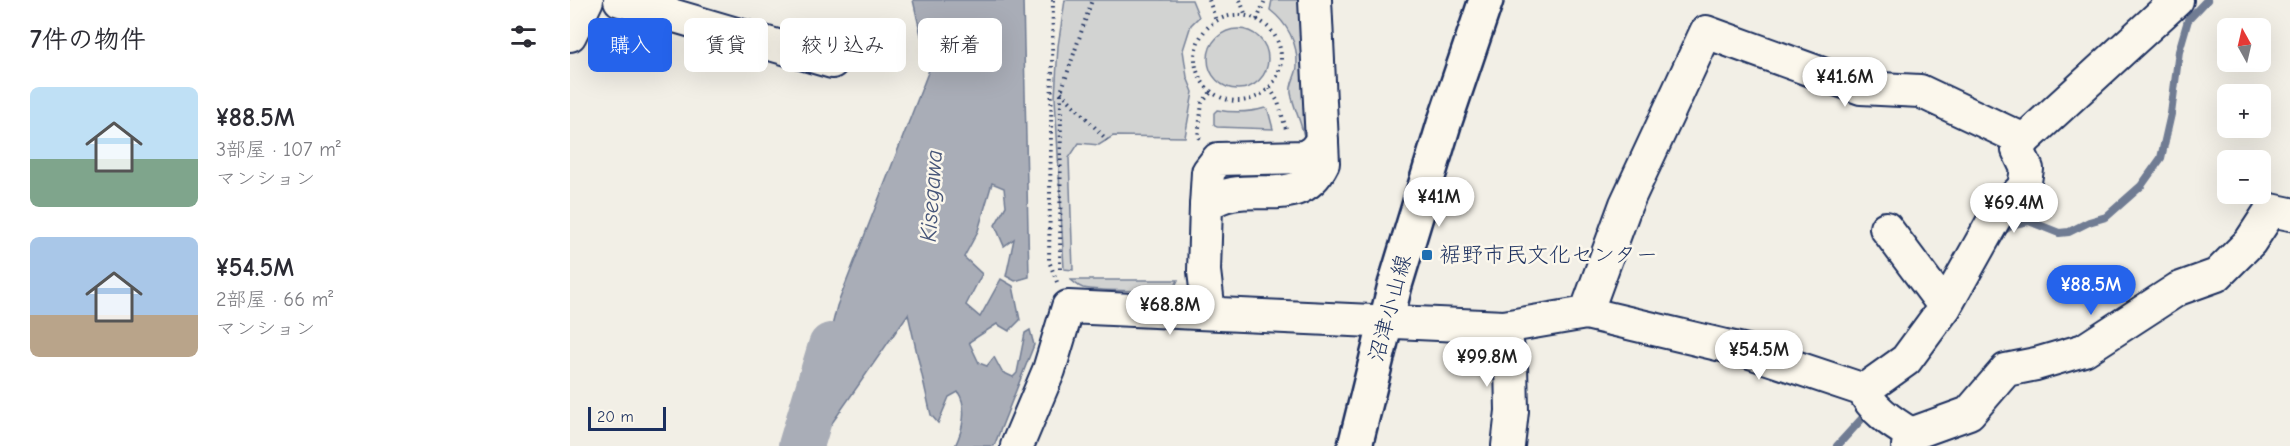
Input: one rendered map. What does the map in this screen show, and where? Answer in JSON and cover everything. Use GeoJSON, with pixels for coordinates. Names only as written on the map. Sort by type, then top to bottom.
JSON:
{"type":"FeatureCollection","features":[{"type":"Feature","properties":{"kind":"main road","name":"沼津小山線"},"geometry":{"type":"LineString","coordinates":[[1355,446],[1386,321],[1444,124],[1486,0]]}},
{"type":"Feature","properties":{"kind":"street"},"geometry":{"type":"LineString","coordinates":[[570,35],[587,0]]}},
{"type":"Feature","properties":{"kind":"street"},"geometry":{"type":"LineString","coordinates":[[620,0],[780,47]]}},
{"type":"Feature","properties":{"kind":"street"},"geometry":{"type":"LineString","coordinates":[[1206,206],[1229,194],[1292,191],[1302,188],[1317,174],[1323,163],[1315,0]]}},
{"type":"Feature","properties":{"kind":"street"},"geometry":{"type":"LineString","coordinates":[[1865,394],[1906,360],[1945,307],[1996,216],[2024,187],[2027,169],[2018,150],[2024,140],[2177,0]]}},
{"type":"Feature","properties":{"kind":"street"},"geometry":{"type":"LineString","coordinates":[[1586,313],[1626,204],[1706,32],[1861,88],[1920,91],[2024,140]]}},
{"type":"Feature","properties":{"kind":"street"},"geometry":{"type":"LineString","coordinates":[[1209,313],[1204,271],[1208,172],[1218,159],[1305,157],[1314,152],[1322,141]]}},
{"type":"Feature","properties":{"kind":"street"},"geometry":{"type":"LineString","coordinates":[[1017,446],[1049,370],[1068,307],[1504,327],[1586,313],[1747,351],[1865,394],[1906,436],[1969,413],[2006,370],[2084,350],[2178,289],[2217,275],[2250,242],[2271,210],[2290,214]]}},
{"type":"Feature","properties":{"kind":"street"},"geometry":{"type":"LineString","coordinates":[[1886,228],[1945,307]]}},
{"type":"Feature","properties":{"kind":"street"},"geometry":{"type":"LineString","coordinates":[[1504,327],[1511,365],[1512,411],[1508,446]]}},
{"type":"Feature","properties":{"kind":"path"},"geometry":{"type":"LineString","coordinates":[[1053,0],[1049,261],[1057,271]]}},
{"type":"Feature","properties":{"kind":"path"},"geometry":{"type":"LineString","coordinates":[[1068,307],[1057,271],[1061,92],[1092,0]]}},
{"type":"Feature","properties":{"kind":"path"},"geometry":{"type":"LineString","coordinates":[[1209,0],[1216,21]]}},
{"type":"Feature","properties":{"kind":"path"},"geometry":{"type":"LineString","coordinates":[[1240,0],[1246,16]]}},
{"type":"Feature","properties":{"kind":"path"},"geometry":{"type":"LineString","coordinates":[[1257,20],[1265,0]]}},
{"type":"Feature","properties":{"kind":"path"},"geometry":{"type":"LineString","coordinates":[[1230,16],[1246,16],[1257,20],[1274,34],[1280,47],[1281,61],[1278,75],[1270,88],[1259,97],[1245,101],[1231,101],[1211,92],[1198,76],[1194,62],[1195,48],[1200,34],[1216,21],[1230,16]]}},
{"type":"Feature","properties":{"kind":"path"},"geometry":{"type":"LineString","coordinates":[[1270,88],[1278,102],[1293,157]]}},
{"type":"Feature","properties":{"kind":"path"},"geometry":{"type":"LineString","coordinates":[[1061,92],[1107,140]]}},
{"type":"Feature","properties":{"kind":"path"},"geometry":{"type":"LineString","coordinates":[[1211,92],[1202,103],[1198,136],[1218,159]]}},
{"type":"Feature","properties":{"kind":"shaded area"},"geometry":{"type":"Polygon","coordinates":[[[1065,0],[1192,0],[1199,17],[1191,25],[1183,50],[1187,77],[1193,92],[1185,137],[1113,136],[1099,145],[1079,143],[1069,158],[1073,270],[1064,269],[1055,97],[1058,46],[1065,0]]]}},
{"type":"Feature","properties":{"kind":"shaded area"},"geometry":{"type":"Polygon","coordinates":[[[1272,0],[1306,0],[1311,117],[1305,142],[1291,93],[1297,69],[1296,49],[1282,21],[1270,10],[1272,0]]]}},
{"type":"Feature","properties":{"kind":"shaded area"},"geometry":{"type":"Polygon","coordinates":[[[1238,29],[1255,34],[1263,42],[1268,59],[1263,76],[1255,84],[1238,89],[1221,84],[1213,76],[1208,59],[1213,42],[1221,34],[1238,29]]]}},
{"type":"Feature","properties":{"kind":"shaded area"},"geometry":{"type":"Polygon","coordinates":[[[1265,108],[1268,110],[1273,129],[1217,127],[1214,124],[1214,113],[1217,110],[1241,112],[1265,108]]]}},
{"type":"Feature","properties":{"kind":"shaded area"},"geometry":{"type":"Polygon","coordinates":[[[1071,280],[1178,280],[1174,288],[1129,291],[1083,288],[1071,280]]]}},
{"type":"Feature","properties":{"kind":"water"},"geometry":{"type":"Polygon","coordinates":[[[913,0],[1023,0],[1029,277],[1015,281],[1006,276],[1014,239],[1004,246],[995,225],[1006,206],[1004,188],[992,183],[978,231],[964,257],[982,274],[966,305],[980,317],[1001,279],[1013,286],[1020,320],[1009,331],[997,324],[969,342],[979,363],[987,366],[994,357],[1002,372],[1013,377],[1017,373],[1025,333],[1030,330],[1034,345],[994,446],[955,446],[964,411],[961,398],[958,392],[949,397],[938,423],[931,415],[908,314],[816,446],[802,446],[837,306],[928,72],[1002,72],[1002,18],[918,18],[918,22],[913,0]]]}},
{"type":"Feature","properties":{"kind":"waterway"},"geometry":{"type":"LineString","coordinates":[[2000,233],[2014,224],[2029,221],[2059,233],[2069,232],[2106,217],[2141,186],[2161,158],[2171,114],[2179,51],[2188,20],[2207,0]]}},
{"type":"Feature","properties":{"kind":"waterway","name":"Kisegawa"},"geometry":{"type":"LineString","coordinates":[[801,446],[831,346]]}},
{"type":"Feature","properties":{"kind":"waterway"},"geometry":{"type":"LineString","coordinates":[[1837,446],[1869,411]]}},
{"type":"Feature","properties":{"kind":"place","name":"裾野市民文化センター"},"geometry":{"type":"Point","coordinates":[1427,255]}}]}
